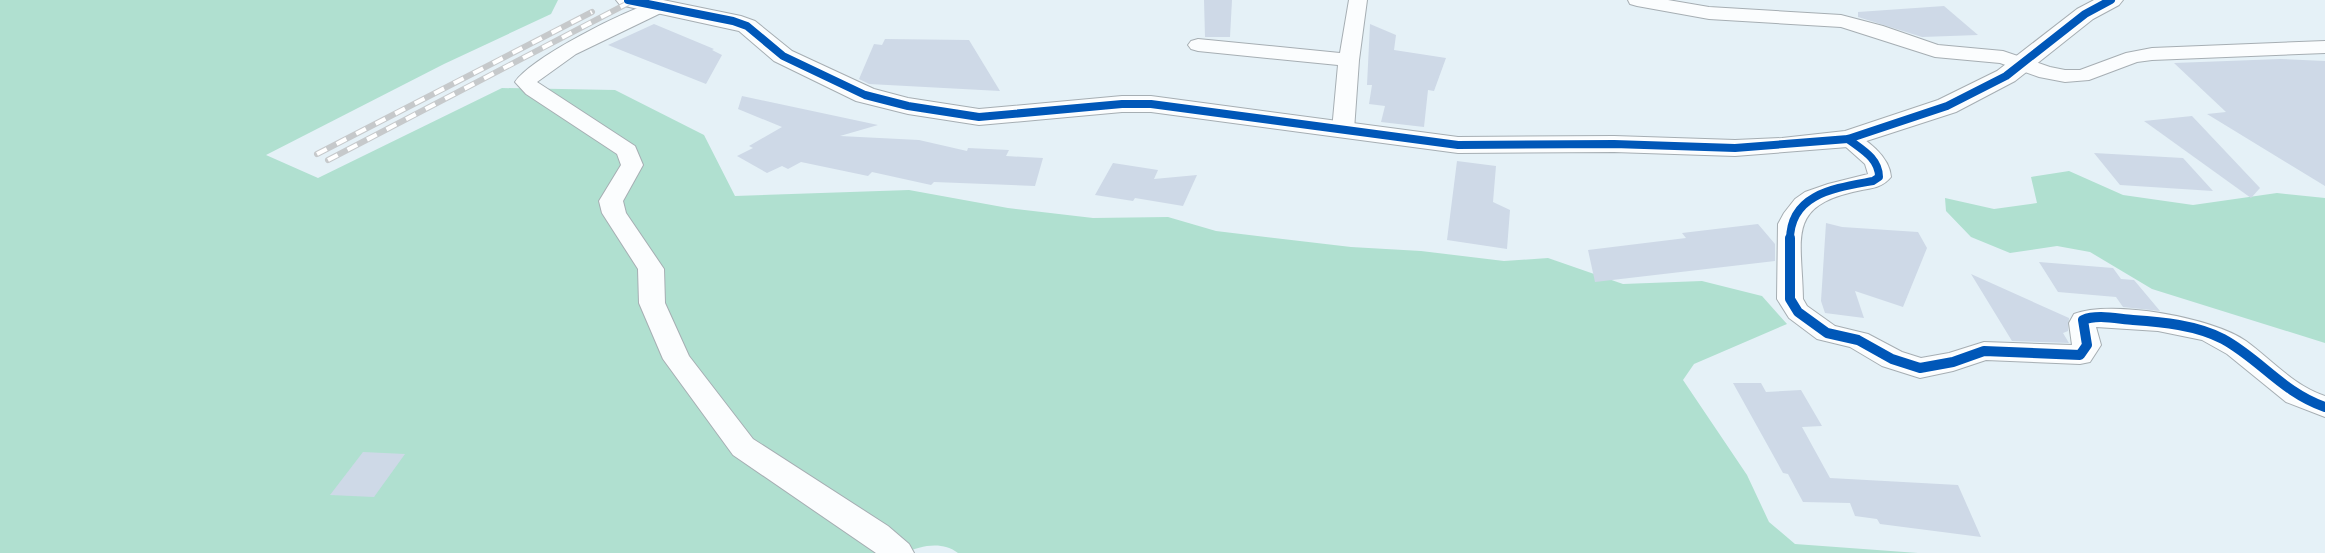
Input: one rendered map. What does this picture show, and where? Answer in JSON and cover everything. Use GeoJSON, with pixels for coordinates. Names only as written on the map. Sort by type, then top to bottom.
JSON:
{"type":"FeatureCollection","features":[{"type":"Feature","properties":{"kind":"street"},"geometry":{"type":"LineString","coordinates":[[628,0],[733,21],[747,27],[783,56],[864,95],[944,113],[979,117],[1122,104],[1151,104],[1458,145],[1614,144],[1735,148],[1848,139],[1947,106],[2006,76],[2085,14],[2111,0]]}},
{"type":"Feature","properties":{"kind":"street"},"geometry":{"type":"LineString","coordinates":[[1343,130],[1349,60],[1358,0]]}},
{"type":"Feature","properties":{"kind":"street"},"geometry":{"type":"LineString","coordinates":[[1637,0],[1698,12],[1841,21],[1935,51],[1991,55],[2046,73],[2082,76],[2133,57],[2151,54],[2325,47]]}},
{"type":"Feature","properties":{"kind":"street"},"geometry":{"type":"LineString","coordinates":[[658,7],[544,66],[525,82],[533,90],[627,151],[632,165],[611,201],[614,213],[651,270],[652,303],[677,359],[742,447],[877,535],[898,553]]}},
{"type":"Feature","properties":{"kind":"street"},"geometry":{"type":"LineString","coordinates":[[1198,45],[1349,60]]}},
{"type":"Feature","properties":{"kind":"street"},"geometry":{"type":"LineString","coordinates":[[1848,139],[1873,158],[1880,171],[1879,177],[1873,181],[1821,194],[1803,202],[1790,224],[1790,299],[1798,312],[1827,333],[1858,340],[1892,359],[1920,368],[1953,362],[1984,351],[2080,355],[2087,345],[2082,323],[2088,318],[2196,328],[2224,340],[2282,387],[2302,399],[2325,407]]}},
{"type":"Feature","properties":{"kind":"green space"},"geometry":{"type":"Polygon","coordinates":[[[0,0],[558,0],[551,14],[444,64],[266,155],[318,178],[502,88],[615,90],[704,135],[735,196],[909,190],[1008,208],[1093,218],[1168,217],[1216,231],[1351,247],[1421,251],[1504,261],[1548,258],[1623,284],[1702,281],[1762,296],[1787,324],[1694,364],[1683,380],[1747,475],[1769,522],[1795,544],[1918,553],[958,553],[946,547],[932,546],[905,553],[0,553],[0,0]]]}},
{"type":"Feature","properties":{"kind":"green space"},"geometry":{"type":"Polygon","coordinates":[[[2069,171],[2123,195],[2193,205],[2277,193],[2325,198],[2325,343],[2152,289],[2090,252],[2057,246],[2010,253],[1971,237],[1946,211],[1945,198],[1994,209],[2037,203],[2031,177],[2069,171]]]}},
{"type":"Feature","properties":{"kind":"building"},"geometry":{"type":"Polygon","coordinates":[[[1204,0],[1232,0],[1230,37],[1205,37],[1204,0]]]}},
{"type":"Feature","properties":{"kind":"building"},"geometry":{"type":"Polygon","coordinates":[[[1944,6],[1978,35],[1922,37],[1858,17],[1858,12],[1944,6]]]}},
{"type":"Feature","properties":{"kind":"building"},"geometry":{"type":"Polygon","coordinates":[[[654,24],[714,49],[712,50],[722,55],[706,84],[608,45],[654,24]]]}},
{"type":"Feature","properties":{"kind":"building"},"geometry":{"type":"Polygon","coordinates":[[[1370,24],[1396,35],[1394,50],[1446,58],[1434,91],[1428,90],[1424,127],[1381,122],[1385,106],[1369,104],[1372,85],[1367,85],[1370,24]]]}},
{"type":"Feature","properties":{"kind":"building"},"geometry":{"type":"Polygon","coordinates":[[[885,39],[969,40],[1000,91],[869,84],[859,79],[874,44],[882,45],[885,39]]]}},
{"type":"Feature","properties":{"kind":"building"},"geometry":{"type":"Polygon","coordinates":[[[2280,59],[2325,61],[2325,186],[2207,114],[2226,112],[2174,63],[2280,59]]]}},
{"type":"Feature","properties":{"kind":"building"},"geometry":{"type":"Polygon","coordinates":[[[742,96],[878,125],[840,136],[919,140],[967,151],[968,148],[1009,150],[1006,156],[1043,158],[1035,186],[934,182],[931,185],[872,172],[868,176],[801,162],[788,169],[782,166],[767,173],[737,156],[753,148],[749,146],[782,127],[738,109],[742,96]]]}},
{"type":"Feature","properties":{"kind":"building"},"geometry":{"type":"Polygon","coordinates":[[[2192,116],[2260,188],[2251,198],[2144,121],[2192,116]]]}},
{"type":"Feature","properties":{"kind":"building"},"geometry":{"type":"Polygon","coordinates":[[[2094,153],[2183,158],[2213,191],[2120,185],[2094,153]]]}},
{"type":"Feature","properties":{"kind":"building"},"geometry":{"type":"Polygon","coordinates":[[[1457,161],[1496,166],[1493,202],[1510,210],[1507,249],[1447,240],[1457,161]]]}},
{"type":"Feature","properties":{"kind":"building"},"geometry":{"type":"Polygon","coordinates":[[[1113,163],[1158,170],[1154,179],[1197,175],[1183,206],[1135,198],[1133,201],[1095,195],[1113,163]]]}},
{"type":"Feature","properties":{"kind":"building"},"geometry":{"type":"Polygon","coordinates":[[[1826,223],[1842,227],[1918,232],[1927,248],[1903,307],[1855,291],[1864,318],[1825,313],[1821,301],[1826,223]]]}},
{"type":"Feature","properties":{"kind":"building"},"geometry":{"type":"Polygon","coordinates":[[[1758,224],[1775,244],[1775,261],[1595,282],[1588,250],[1686,238],[1682,233],[1758,224]]]}},
{"type":"Feature","properties":{"kind":"building"},"geometry":{"type":"Polygon","coordinates":[[[2039,262],[2113,268],[2121,279],[2134,280],[2160,311],[2123,307],[2116,297],[2058,292],[2039,262]]]}},
{"type":"Feature","properties":{"kind":"building"},"geometry":{"type":"Polygon","coordinates":[[[1971,274],[2069,318],[2068,331],[2063,333],[2069,343],[2012,341],[1971,274]]]}},
{"type":"Feature","properties":{"kind":"building"},"geometry":{"type":"Polygon","coordinates":[[[1733,383],[1761,383],[1766,392],[1801,390],[1822,426],[1802,427],[1830,478],[1958,485],[1981,537],[1880,524],[1877,519],[1855,516],[1850,503],[1803,502],[1788,474],[1783,473],[1733,383]]]}},
{"type":"Feature","properties":{"kind":"building"},"geometry":{"type":"Polygon","coordinates":[[[363,452],[405,454],[374,497],[330,495],[363,452]]]}},
{"type":"Feature","properties":{"kind":"railway"},"geometry":{"type":"LineString","coordinates":[[328,160],[634,0]]}},
{"type":"Feature","properties":{"kind":"railway"},"geometry":{"type":"LineString","coordinates":[[317,154],[592,12]]}},
{"type":"Feature","properties":{"kind":"cycle path"},"geometry":{"type":"LineString","coordinates":[[628,0],[733,21],[747,26],[783,56],[865,95],[908,106],[979,117],[1122,104],[1151,104],[1458,145],[1614,144],[1735,148],[1848,139],[1947,106],[2006,76],[2085,14],[2111,0]]}},
{"type":"Feature","properties":{"kind":"cycle path"},"geometry":{"type":"LineString","coordinates":[[1848,139],[1874,160],[1879,177],[1873,181],[1824,192],[1813,197],[1796,213],[1790,224],[1790,299],[1798,312],[1827,333],[1858,340],[1892,359],[1920,368],[1953,362],[1984,351],[2080,355],[2087,345],[2083,320],[2088,318],[2158,322],[2196,329],[2223,339],[2296,395],[2325,407]]}}]}
